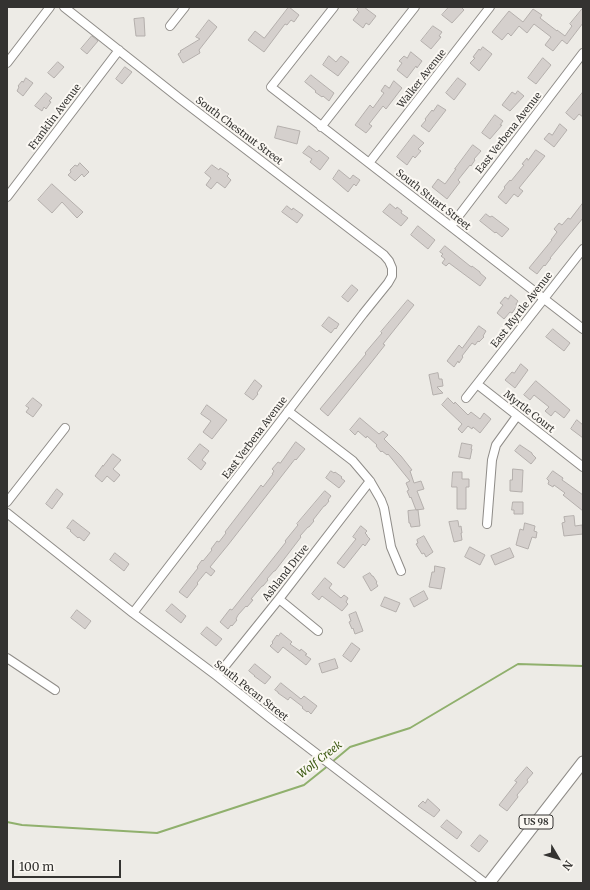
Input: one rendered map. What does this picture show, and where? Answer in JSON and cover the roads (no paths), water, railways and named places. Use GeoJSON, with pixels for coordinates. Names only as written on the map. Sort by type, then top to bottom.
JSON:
{"type":"FeatureCollection","features":[{"type":"Feature","properties":{"kind":"main road","name":"US 98"},"geometry":{"type":"LineString","coordinates":[[489,883],[583,762]]}},
{"type":"Feature","properties":{"kind":"street"},"geometry":{"type":"LineString","coordinates":[[7,63],[50,7]]}},
{"type":"Feature","properties":{"kind":"street","name":"South Chestnut Street"},"geometry":{"type":"LineString","coordinates":[[64,7],[179,98],[384,255],[392,268],[392,276]]}},
{"type":"Feature","properties":{"kind":"street"},"geometry":{"type":"LineString","coordinates":[[170,26],[185,7]]}},
{"type":"Feature","properties":{"kind":"street","name":"South Stuart Street"},"geometry":{"type":"LineString","coordinates":[[334,7],[271,87],[583,329]]}},
{"type":"Feature","properties":{"kind":"street"},"geometry":{"type":"LineString","coordinates":[[321,127],[415,7]]}},
{"type":"Feature","properties":{"kind":"street","name":"Walker Avenue"},"geometry":{"type":"LineString","coordinates":[[369,163],[490,7]]}},
{"type":"Feature","properties":{"kind":"street","name":"Franklin Avenue"},"geometry":{"type":"LineString","coordinates":[[7,197],[119,50]]}},
{"type":"Feature","properties":{"kind":"street","name":"East Verbena Avenue"},"geometry":{"type":"LineString","coordinates":[[450,226],[583,53]]}},
{"type":"Feature","properties":{"kind":"street","name":"East Myrtle Avenue"},"geometry":{"type":"LineString","coordinates":[[477,384],[583,248]]}},
{"type":"Feature","properties":{"kind":"street","name":"East Verbena Avenue"},"geometry":{"type":"LineString","coordinates":[[133,613],[392,276]]}},
{"type":"Feature","properties":{"kind":"street"},"geometry":{"type":"LineString","coordinates":[[466,398],[477,384]]}},
{"type":"Feature","properties":{"kind":"street","name":"Myrtle Court"},"geometry":{"type":"LineString","coordinates":[[477,384],[583,466]]}},
{"type":"Feature","properties":{"kind":"street"},"geometry":{"type":"LineString","coordinates":[[288,411],[353,461],[370,481],[384,508],[391,547],[401,572]]}},
{"type":"Feature","properties":{"kind":"street"},"geometry":{"type":"LineString","coordinates":[[487,524],[492,460],[496,445],[518,416]]}},
{"type":"Feature","properties":{"kind":"street"},"geometry":{"type":"LineString","coordinates":[[7,502],[65,428]]}},
{"type":"Feature","properties":{"kind":"street","name":"Ashland Drive"},"geometry":{"type":"LineString","coordinates":[[217,676],[279,599],[370,481]]}},
{"type":"Feature","properties":{"kind":"street","name":"South Pecan Street"},"geometry":{"type":"LineString","coordinates":[[7,513],[133,613],[485,883]]}},
{"type":"Feature","properties":{"kind":"street"},"geometry":{"type":"LineString","coordinates":[[279,599],[318,631]]}},
{"type":"Feature","properties":{"kind":"street"},"geometry":{"type":"LineString","coordinates":[[7,658],[55,690]]}},
{"type":"Feature","properties":{"kind":"waterway","name":"Wolf Creek"},"geometry":{"type":"LineString","coordinates":[[332,762],[350,747],[410,728],[518,664],[583,666]]}},
{"type":"Feature","properties":{"kind":"waterway","name":"Wolf Creek"},"geometry":{"type":"LineString","coordinates":[[7,822],[22,825],[157,833],[304,785],[329,765]]}}]}
